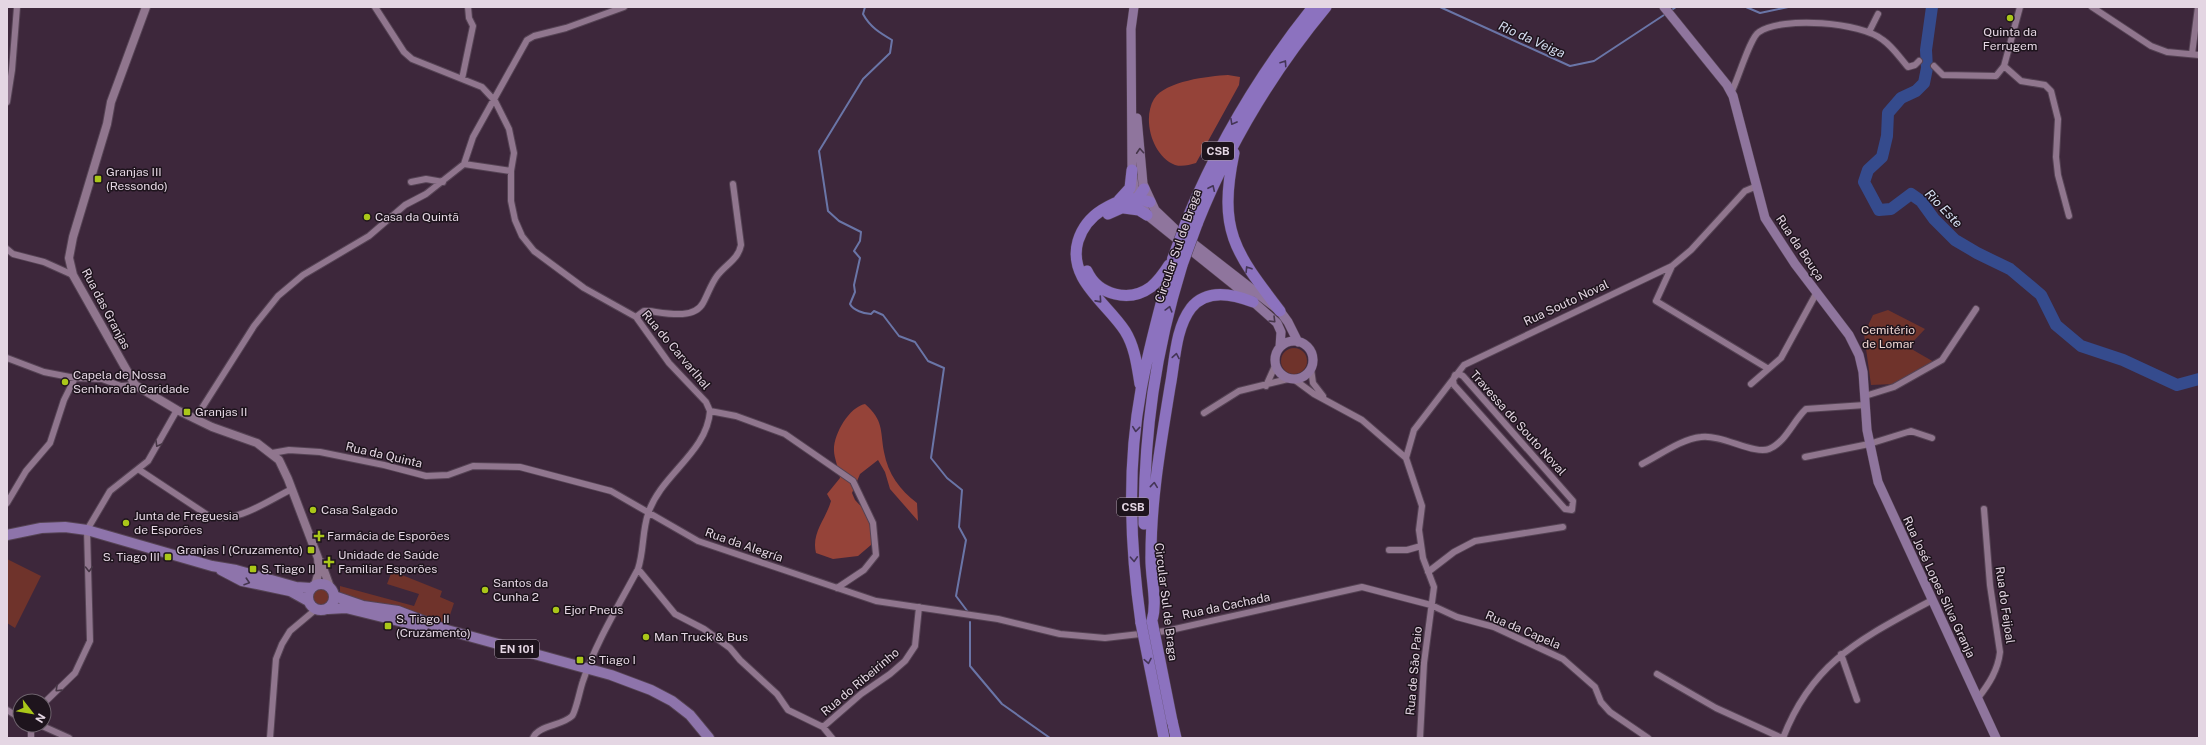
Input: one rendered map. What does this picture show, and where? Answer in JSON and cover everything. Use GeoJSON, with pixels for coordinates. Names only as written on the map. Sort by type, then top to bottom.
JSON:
{"type":"FeatureCollection","features":[{"type":"Feature","properties":{"kind":"highway","name":"Circular Sul de Braga"},"geometry":{"type":"LineString","coordinates":[[1176,738],[1152,621],[1145,561],[1145,450],[1156,369],[1193,220],[1225,137],[1258,92],[1312,7]]}},
{"type":"Feature","properties":{"kind":"highway","name":"Circular Sul de Braga"},"geometry":{"type":"LineString","coordinates":[[1164,738],[1141,623],[1135,568],[1133,499],[1136,437],[1141,390],[1173,258],[1236,142],[1258,92],[1289,56],[1326,7]]}},
{"type":"Feature","properties":{"kind":"highway"},"geometry":{"type":"LineString","coordinates":[[1236,142],[1227,191],[1230,230],[1239,253],[1248,269],[1280,311]]}},
{"type":"Feature","properties":{"kind":"highway"},"geometry":{"type":"LineString","coordinates":[[1120,205],[1130,188],[1132,170]]}},
{"type":"Feature","properties":{"kind":"highway"},"geometry":{"type":"LineString","coordinates":[[1150,202],[1141,194],[1128,198],[1095,224],[1085,240],[1083,249],[1085,266],[1098,286],[1111,293],[1119,295],[1135,295],[1143,292],[1156,282],[1173,258]]}},
{"type":"Feature","properties":{"kind":"highway"},"geometry":{"type":"LineString","coordinates":[[1141,390],[1134,354],[1126,332],[1084,282],[1077,264],[1077,245],[1083,228],[1096,214],[1120,205],[1139,210],[1147,215]]}},
{"type":"Feature","properties":{"kind":"highway"},"geometry":{"type":"LineString","coordinates":[[1152,621],[1155,611],[1151,559],[1153,499],[1180,331],[1192,308],[1205,298],[1221,294],[1230,295],[1253,302]]}},
{"type":"Feature","properties":{"kind":"main road"},"geometry":{"type":"LineString","coordinates":[[1134,7],[1131,28],[1132,170],[1147,215],[1233,284],[1279,326],[1281,332],[1280,347],[1275,359],[1275,366],[1280,374],[1291,379],[1301,378],[1311,369],[1311,353],[1304,344],[1298,342],[1288,342],[1280,347]]}},
{"type":"Feature","properties":{"kind":"main road","name":"Rua da Bouça"},"geometry":{"type":"LineString","coordinates":[[1664,7],[1731,93],[1765,218],[1776,237],[1849,335],[1859,355],[1869,444]]}},
{"type":"Feature","properties":{"kind":"main road"},"geometry":{"type":"LineString","coordinates":[[1132,68],[1141,194]]}},
{"type":"Feature","properties":{"kind":"main road"},"geometry":{"type":"LineString","coordinates":[[1150,202],[1155,210],[1176,230],[1280,311],[1288,322],[1298,342]]}},
{"type":"Feature","properties":{"kind":"main road","name":"Rua José Lopes Silva Granja"},"geometry":{"type":"LineString","coordinates":[[1869,444],[1878,482],[1885,502],[1996,738]]}},
{"type":"Feature","properties":{"kind":"main road","name":"EN 101"},"geometry":{"type":"LineString","coordinates":[[7,535],[41,528],[65,527],[87,530],[212,566],[236,570],[296,587],[313,587],[323,584],[332,592],[363,606],[398,611],[447,630],[587,669],[651,690],[672,701],[690,715],[709,738]]}},
{"type":"Feature","properties":{"kind":"main road","name":"EN 101"},"geometry":{"type":"LineString","coordinates":[[212,566],[242,581],[290,591],[308,601],[315,610],[322,611],[328,609],[346,608],[441,631],[447,630]]}},
{"type":"Feature","properties":{"kind":"main road"},"geometry":{"type":"LineString","coordinates":[[308,601],[308,594],[313,587]]}},
{"type":"Feature","properties":{"kind":"main road"},"geometry":{"type":"LineString","coordinates":[[328,609],[333,603],[332,592]]}},
{"type":"Feature","properties":{"kind":"street"},"geometry":{"type":"LineString","coordinates":[[7,102],[12,70],[17,7]]}},
{"type":"Feature","properties":{"kind":"street","name":"Rua das Granjas"},"geometry":{"type":"LineString","coordinates":[[146,7],[111,102],[107,124],[75,230],[69,258],[73,275],[135,385],[195,419],[256,443],[272,453],[279,460],[292,489],[318,558],[323,564],[332,592]]}},
{"type":"Feature","properties":{"kind":"street"},"geometry":{"type":"LineString","coordinates":[[375,7],[404,52],[412,59],[482,87],[495,100]]}},
{"type":"Feature","properties":{"kind":"street"},"geometry":{"type":"LineString","coordinates":[[462,79],[473,26],[469,18],[468,7]]}},
{"type":"Feature","properties":{"kind":"street"},"geometry":{"type":"LineString","coordinates":[[195,419],[254,326],[278,296],[303,275],[369,236],[405,205],[426,194],[464,164],[473,137],[495,100],[522,46],[527,40],[534,36],[566,28],[624,7]]}},
{"type":"Feature","properties":{"kind":"street"},"geometry":{"type":"LineString","coordinates":[[1934,66],[1943,75],[1996,76],[2004,66],[2020,7]]}},
{"type":"Feature","properties":{"kind":"street"},"geometry":{"type":"LineString","coordinates":[[2092,7],[2151,46],[2167,52],[2199,55]]}},
{"type":"Feature","properties":{"kind":"street"},"geometry":{"type":"LineString","coordinates":[[2192,54],[2198,7]]}},
{"type":"Feature","properties":{"kind":"street"},"geometry":{"type":"LineString","coordinates":[[1869,32],[1878,14]]}},
{"type":"Feature","properties":{"kind":"street"},"geometry":{"type":"LineString","coordinates":[[1731,93],[1752,40],[1758,32],[1793,22],[1829,24],[1869,32],[1884,40],[1908,67],[1915,65],[1919,61]]}},
{"type":"Feature","properties":{"kind":"street"},"geometry":{"type":"LineString","coordinates":[[2004,66],[2021,81],[2046,85],[2051,91],[2058,119],[2056,157],[2058,175],[2069,216]]}},
{"type":"Feature","properties":{"kind":"street","name":"Rua do Carvarlhal"},"geometry":{"type":"LineString","coordinates":[[495,100],[509,129],[514,153],[511,171],[511,201],[515,220],[522,236],[534,251],[584,288],[636,317],[670,363],[706,402],[710,411]]}},
{"type":"Feature","properties":{"kind":"street"},"geometry":{"type":"LineString","coordinates":[[464,164],[511,171]]}},
{"type":"Feature","properties":{"kind":"street"},"geometry":{"type":"LineString","coordinates":[[411,182],[426,179],[443,182]]}},
{"type":"Feature","properties":{"kind":"street"},"geometry":{"type":"LineString","coordinates":[[636,317],[644,311],[686,314],[696,312],[702,305],[715,279],[740,252],[741,244],[733,184]]}},
{"type":"Feature","properties":{"kind":"street","name":"Rua Souto Noval"},"geometry":{"type":"LineString","coordinates":[[1406,458],[1414,430],[1464,365],[1500,346],[1672,266],[1691,250],[1745,191],[1757,186]]}},
{"type":"Feature","properties":{"kind":"street"},"geometry":{"type":"LineString","coordinates":[[7,250],[13,254],[44,262],[73,275]]}},
{"type":"Feature","properties":{"kind":"street"},"geometry":{"type":"LineString","coordinates":[[1672,266],[1656,300],[1767,368]]}},
{"type":"Feature","properties":{"kind":"street"},"geometry":{"type":"LineString","coordinates":[[1751,384],[1767,368],[1781,358],[1817,292]]}},
{"type":"Feature","properties":{"kind":"street"},"geometry":{"type":"LineString","coordinates":[[1642,464],[1688,440],[1702,436],[1733,441],[1756,451],[1769,450],[1781,441],[1806,409],[1865,400],[1894,387],[1942,360],[1976,309]]}},
{"type":"Feature","properties":{"kind":"street"},"geometry":{"type":"LineString","coordinates":[[7,358],[44,372],[75,378],[102,379],[120,386],[135,385]]}},
{"type":"Feature","properties":{"kind":"street"},"geometry":{"type":"LineString","coordinates":[[1266,386],[1275,366]]}},
{"type":"Feature","properties":{"kind":"street"},"geometry":{"type":"LineString","coordinates":[[1311,369],[1313,383],[1325,399]]}},
{"type":"Feature","properties":{"kind":"street","name":"Travessa do Souto Noval"},"geometry":{"type":"LineString","coordinates":[[1455,375],[1463,376],[1497,414],[1573,502],[1572,510],[1569,511],[1565,509],[1454,385],[1453,380],[1455,375]]}},
{"type":"Feature","properties":{"kind":"street"},"geometry":{"type":"LineString","coordinates":[[7,503],[26,471],[50,442],[64,400],[75,378]]}},
{"type":"Feature","properties":{"kind":"street"},"geometry":{"type":"LineString","coordinates":[[1204,413],[1239,391],[1291,379],[1314,394],[1362,420],[1406,458]]}},
{"type":"Feature","properties":{"kind":"street"},"geometry":{"type":"LineString","coordinates":[[52,695],[75,673],[90,641],[87,530],[110,490],[148,461],[177,410]]}},
{"type":"Feature","properties":{"kind":"street"},"geometry":{"type":"LineString","coordinates":[[533,738],[534,735],[541,730],[561,723],[572,716],[587,669],[638,569],[643,554],[648,514],[659,493],[706,432],[710,411],[736,416],[785,434],[853,481],[873,522],[876,555],[864,570],[836,588]]}},
{"type":"Feature","properties":{"kind":"street"},"geometry":{"type":"LineString","coordinates":[[1488,423],[1497,414]]}},
{"type":"Feature","properties":{"kind":"street"},"geometry":{"type":"LineString","coordinates":[[1805,457],[1869,444],[1911,431],[1932,438]]}},
{"type":"Feature","properties":{"kind":"street","name":"Rua da Quinta"},"geometry":{"type":"LineString","coordinates":[[272,453],[289,450],[320,452],[384,465],[426,476],[448,474],[473,466],[520,467],[611,491],[648,514]]}},
{"type":"Feature","properties":{"kind":"street"},"geometry":{"type":"LineString","coordinates":[[1525,464],[1534,456]]}},
{"type":"Feature","properties":{"kind":"street","name":"Rua de São Paio"},"geometry":{"type":"LineString","coordinates":[[1406,458],[1422,506],[1419,530],[1421,546],[1434,587],[1424,663],[1420,738]]}},
{"type":"Feature","properties":{"kind":"street"},"geometry":{"type":"LineString","coordinates":[[138,470],[209,516],[219,519],[233,518],[292,489]]}},
{"type":"Feature","properties":{"kind":"street","name":"Rua do Feijoal"},"geometry":{"type":"LineString","coordinates":[[1978,698],[1991,681],[1999,662],[2000,652],[1990,585],[1984,509]]}},
{"type":"Feature","properties":{"kind":"street","name":"Rua da Alegría"},"geometry":{"type":"LineString","coordinates":[[648,514],[698,541],[836,588]]}},
{"type":"Feature","properties":{"kind":"street"},"geometry":{"type":"LineString","coordinates":[[1428,572],[1454,552],[1475,541],[1563,527]]}},
{"type":"Feature","properties":{"kind":"street"},"geometry":{"type":"LineString","coordinates":[[1389,550],[1407,550],[1421,546]]}},
{"type":"Feature","properties":{"kind":"street"},"geometry":{"type":"LineString","coordinates":[[313,587],[319,571],[318,558]]}},
{"type":"Feature","properties":{"kind":"street"},"geometry":{"type":"LineString","coordinates":[[638,569],[675,614],[704,629],[730,648],[740,660],[777,694],[788,710],[822,727],[832,738]]}},
{"type":"Feature","properties":{"kind":"street","name":"Rua da Cachada"},"geometry":{"type":"LineString","coordinates":[[836,588],[876,601],[998,619],[1060,634],[1105,638],[1166,631],[1362,587],[1431,605]]}},
{"type":"Feature","properties":{"kind":"street"},"geometry":{"type":"LineString","coordinates":[[1657,674],[1716,708],[1783,738],[1803,695],[1841,654],[1869,635],[1932,600]]}},
{"type":"Feature","properties":{"kind":"street","name":"Rua da Capela"},"geometry":{"type":"LineString","coordinates":[[1431,605],[1457,617],[1494,627],[1563,659],[1595,687],[1601,702],[1610,712],[1648,738]]}},
{"type":"Feature","properties":{"kind":"street","name":"Rua do Ribeirinho"},"geometry":{"type":"LineString","coordinates":[[822,727],[861,694],[890,674],[905,661],[915,646],[919,607]]}},
{"type":"Feature","properties":{"kind":"street"},"geometry":{"type":"LineString","coordinates":[[270,738],[272,691],[276,659],[282,644],[290,631],[315,610]]}},
{"type":"Feature","properties":{"kind":"street"},"geometry":{"type":"LineString","coordinates":[[1841,654],[1857,700]]}},
{"type":"Feature","properties":{"kind":"street"},"geometry":{"type":"LineString","coordinates":[[52,730],[69,738]]}},
{"type":"Feature","properties":{"kind":"green space","name":"Cemitério de Lomar"},"geometry":{"type":"Polygon","coordinates":[[[1888,310],[1925,329],[1908,347],[1934,362],[1894,384],[1871,385],[1864,334],[1873,315],[1888,310]]]}},
{"type":"Feature","properties":{"kind":"green space"},"geometry":{"type":"Polygon","coordinates":[[[1294,348],[1303,352],[1307,361],[1303,370],[1294,374],[1285,370],[1281,361],[1285,352],[1294,348]]]}},
{"type":"Feature","properties":{"kind":"green space"},"geometry":{"type":"Polygon","coordinates":[[[7,559],[41,576],[15,628],[7,623],[7,559]]]}},
{"type":"Feature","properties":{"kind":"green space"},"geometry":{"type":"Polygon","coordinates":[[[392,571],[442,591],[440,597],[454,603],[447,624],[426,619],[390,604],[353,599],[340,592],[340,586],[414,606],[419,594],[387,584],[392,571]]]}},
{"type":"Feature","properties":{"kind":"green space"},"geometry":{"type":"Polygon","coordinates":[[[321,588],[327,591],[330,597],[327,603],[321,606],[315,603],[312,597],[315,591],[321,588]]]}},
{"type":"Feature","properties":{"kind":"shaded area"},"geometry":{"type":"Polygon","coordinates":[[[1228,75],[1240,77],[1239,85],[1196,163],[1180,166],[1167,160],[1160,154],[1151,136],[1149,116],[1154,99],[1160,93],[1177,84],[1199,78],[1228,75]]]}},
{"type":"Feature","properties":{"kind":"shaded area"},"geometry":{"type":"Polygon","coordinates":[[[865,404],[871,410],[880,426],[888,467],[900,487],[917,503],[918,521],[890,489],[885,472],[878,460],[860,474],[852,493],[855,500],[875,521],[878,539],[858,556],[833,559],[816,553],[815,546],[817,533],[831,501],[827,494],[840,478],[834,454],[834,445],[839,430],[848,416],[853,410],[865,404]]]}},
{"type":"Feature","properties":{"kind":"waterway"},"geometry":{"type":"LineString","coordinates":[[865,7],[863,14],[869,23],[879,32],[892,40],[890,53],[863,79],[819,151],[828,211],[839,221],[861,232],[860,241],[854,251],[860,258],[854,285],[855,292],[850,304],[851,306],[856,310],[865,313],[871,314],[874,311],[883,315],[899,336],[915,342],[928,361],[944,368],[931,458],[947,478],[962,490],[959,527],[966,540],[956,596],[968,612]]}},
{"type":"Feature","properties":{"kind":"waterway","name":"Rio da Veiga"},"geometry":{"type":"LineString","coordinates":[[1440,7],[1570,66],[1594,61],[1667,13]]}},
{"type":"Feature","properties":{"kind":"waterway","name":"Rio da Veiga"},"geometry":{"type":"LineString","coordinates":[[1670,11],[1676,7]]}},
{"type":"Feature","properties":{"kind":"waterway","name":"Rio da Veiga"},"geometry":{"type":"LineString","coordinates":[[1746,7],[1760,13],[1788,7]]}},
{"type":"Feature","properties":{"kind":"waterway","name":"Rio Este"},"geometry":{"type":"LineString","coordinates":[[1932,7],[1926,50],[1927,68],[1924,83],[1916,91],[1901,98],[1888,113],[1887,136],[1882,157],[1868,170],[1864,182],[1879,210],[1891,209],[1911,194],[1921,201],[1934,219],[1955,240],[1977,253],[2010,269],[2041,295],[2056,325],[2081,346],[2123,360],[2177,385],[2199,379]]}},
{"type":"Feature","properties":{"kind":"waterway"},"geometry":{"type":"LineString","coordinates":[[970,622],[970,666],[1002,704],[1050,738]]}},
{"type":"Feature","properties":{"kind":"place","name":"Quinta da Ferrugem"},"geometry":{"type":"Point","coordinates":[2010,18]}},
{"type":"Feature","properties":{"kind":"place","name":"Granjas III (Ressondo)"},"geometry":{"type":"Point","coordinates":[98,179]}},
{"type":"Feature","properties":{"kind":"place","name":"Casa da Quintã"},"geometry":{"type":"Point","coordinates":[367,217]}},
{"type":"Feature","properties":{"kind":"place","name":"Capela de Nossa Senhora da Caridade"},"geometry":{"type":"Point","coordinates":[65,382]}},
{"type":"Feature","properties":{"kind":"place","name":"Granjas II"},"geometry":{"type":"Point","coordinates":[187,412]}},
{"type":"Feature","properties":{"kind":"place","name":"Casa Salgado"},"geometry":{"type":"Point","coordinates":[313,510]}},
{"type":"Feature","properties":{"kind":"place","name":"Junta de Freguesia de Esporões"},"geometry":{"type":"Point","coordinates":[126,523]}},
{"type":"Feature","properties":{"kind":"place","name":"Farmácia de Esporões"},"geometry":{"type":"Point","coordinates":[319,536]}},
{"type":"Feature","properties":{"kind":"place","name":"Granjas I (Cruzamento)"},"geometry":{"type":"Point","coordinates":[311,550]}},
{"type":"Feature","properties":{"kind":"place","name":"S. Tiago III"},"geometry":{"type":"Point","coordinates":[168,557]}},
{"type":"Feature","properties":{"kind":"place","name":"Unidade de Saúde Familiar Esporões"},"geometry":{"type":"Point","coordinates":[329,562]}},
{"type":"Feature","properties":{"kind":"place","name":"S. Tiago II"},"geometry":{"type":"Point","coordinates":[253,569]}},
{"type":"Feature","properties":{"kind":"place","name":"Santos da Cunha 2"},"geometry":{"type":"Point","coordinates":[485,590]}},
{"type":"Feature","properties":{"kind":"place","name":"Ejor Pneus"},"geometry":{"type":"Point","coordinates":[556,610]}},
{"type":"Feature","properties":{"kind":"place","name":"S. Tiago II (Cruzamento)"},"geometry":{"type":"Point","coordinates":[388,626]}},
{"type":"Feature","properties":{"kind":"place","name":"Man Truck & Bus"},"geometry":{"type":"Point","coordinates":[646,637]}},
{"type":"Feature","properties":{"kind":"place","name":"S Tiago I"},"geometry":{"type":"Point","coordinates":[580,660]}}]}
